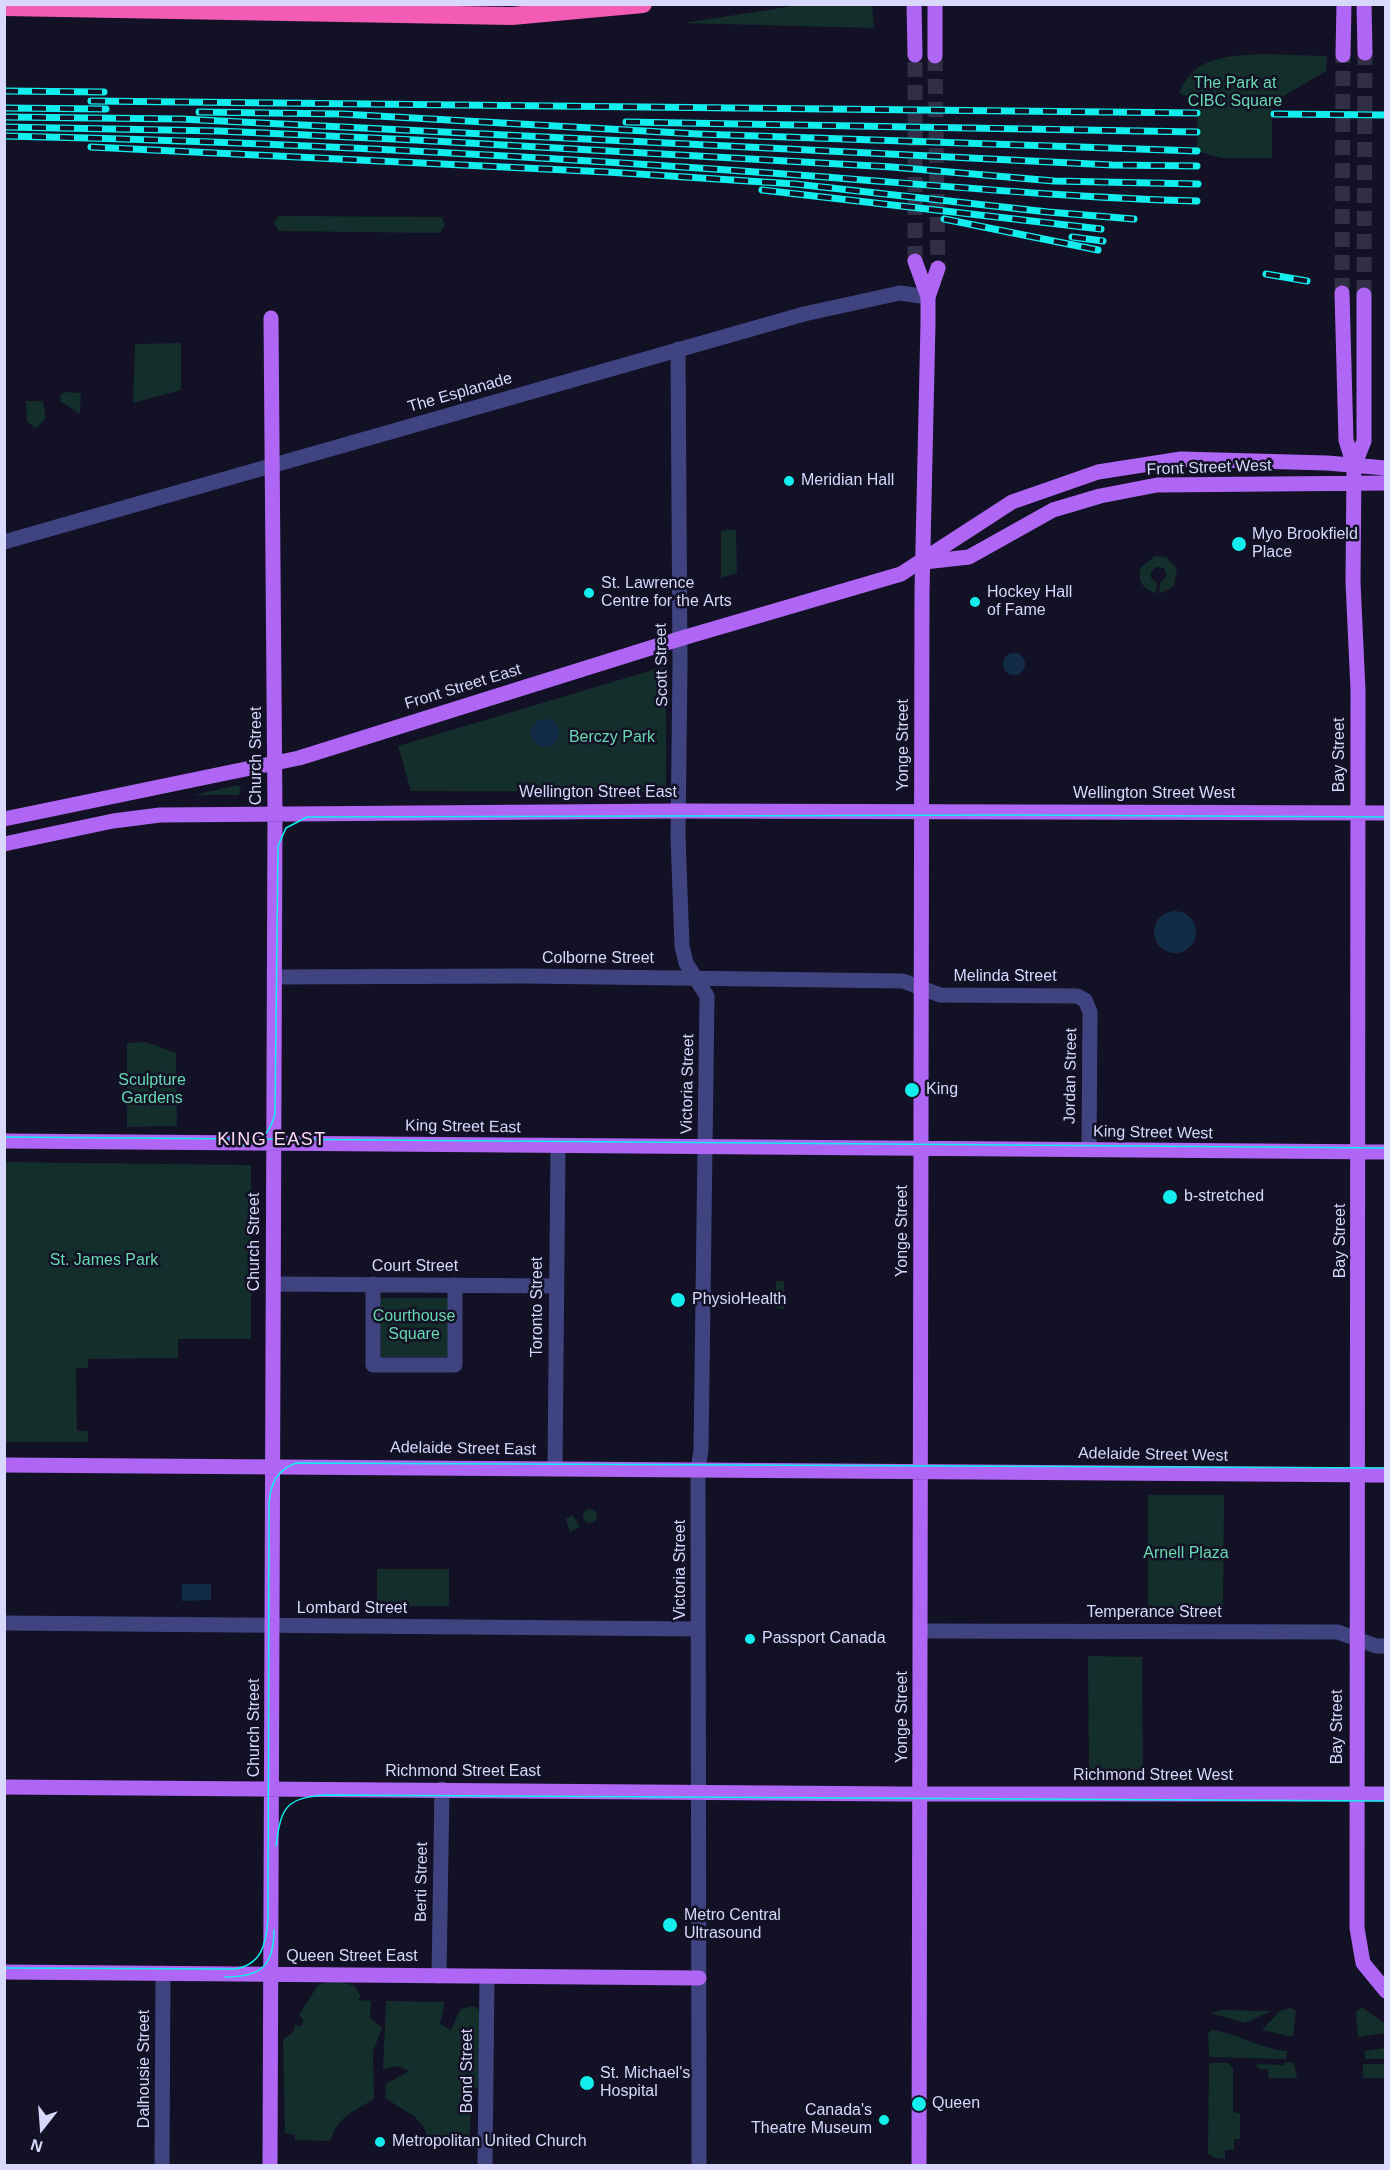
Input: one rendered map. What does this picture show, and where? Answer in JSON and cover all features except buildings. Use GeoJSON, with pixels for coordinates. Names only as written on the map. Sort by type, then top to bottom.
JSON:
{"type":"FeatureCollection","features":[{"type":"Feature","properties":{"kind":"highway"},"geometry":{"type":"LineString","coordinates":[[317,13],[390,4]]}},
{"type":"Feature","properties":{"kind":"highway"},"geometry":{"type":"LineString","coordinates":[[4,7],[512,16],[643,4]]}},
{"type":"Feature","properties":{"kind":"main road"},"geometry":{"type":"LineString","coordinates":[[914,4],[915,55]]}},
{"type":"Feature","properties":{"kind":"main road"},"geometry":{"type":"LineString","coordinates":[[935,4],[935,56]]}},
{"type":"Feature","properties":{"kind":"main road"},"geometry":{"type":"LineString","coordinates":[[1343,55],[1344,4]]}},
{"type":"Feature","properties":{"kind":"main road"},"geometry":{"type":"LineString","coordinates":[[1364,4],[1365,53]]}},
{"type":"Feature","properties":{"kind":"main road","name":"Yonge Street"},"geometry":{"type":"LineString","coordinates":[[915,261],[928,297]]}},
{"type":"Feature","properties":{"kind":"main road","name":"Yonge Street"},"geometry":{"type":"LineString","coordinates":[[920,2166],[921,987],[924,562],[928,297],[938,268]]}},
{"type":"Feature","properties":{"kind":"main road"},"geometry":{"type":"LineString","coordinates":[[1342,293],[1346,440],[1354,466]]}},
{"type":"Feature","properties":{"kind":"main road"},"geometry":{"type":"LineString","coordinates":[[1354,466],[1364,441],[1364,295]]}},
{"type":"Feature","properties":{"kind":"main road","name":"Church Street"},"geometry":{"type":"LineString","coordinates":[[270,2166],[275,813],[274,464],[271,318]]}},
{"type":"Feature","properties":{"kind":"main road"},"geometry":{"type":"LineString","coordinates":[[1181,459],[1182,484]]}},
{"type":"Feature","properties":{"kind":"main road","name":"Front Street West"},"geometry":{"type":"LineString","coordinates":[[924,562],[950,541],[1021,499],[1098,472],[1181,459],[1386,468]]}},
{"type":"Feature","properties":{"kind":"main road","name":"Bay Street"},"geometry":{"type":"LineString","coordinates":[[1354,466],[1359,1152],[1357,1928],[1363,1963],[1383,1986]]}},
{"type":"Feature","properties":{"kind":"main road","name":"Front Street West"},"geometry":{"type":"LineString","coordinates":[[924,562],[969,557],[1053,510],[1100,496],[1157,485],[1386,483]]}},
{"type":"Feature","properties":{"kind":"main road"},"geometry":{"type":"LineString","coordinates":[[1021,499],[1032,521]]}},
{"type":"Feature","properties":{"kind":"main road","name":"Front Street East"},"geometry":{"type":"LineString","coordinates":[[4,819],[274,764],[679,639],[901,574],[924,562]]}},
{"type":"Feature","properties":{"kind":"main road","name":"Wellington Street West"},"geometry":{"type":"LineString","coordinates":[[922,812],[1386,813]]}},
{"type":"Feature","properties":{"kind":"main road","name":"Wellington Street East"},"geometry":{"type":"LineString","coordinates":[[275,813],[922,812]]}},
{"type":"Feature","properties":{"kind":"main road"},"geometry":{"type":"LineString","coordinates":[[4,844],[160,815],[275,813]]}},
{"type":"Feature","properties":{"kind":"main road","name":"King Street East"},"geometry":{"type":"LineString","coordinates":[[4,1141],[921,1149]]}},
{"type":"Feature","properties":{"kind":"main road","name":"King Street West"},"geometry":{"type":"LineString","coordinates":[[921,1149],[1386,1152]]}},
{"type":"Feature","properties":{"kind":"main road","name":"Adelaide Street East"},"geometry":{"type":"LineString","coordinates":[[4,1465],[921,1471]]}},
{"type":"Feature","properties":{"kind":"main road","name":"Adelaide Street West"},"geometry":{"type":"LineString","coordinates":[[921,1471],[1386,1475]]}},
{"type":"Feature","properties":{"kind":"main road","name":"Richmond Street East"},"geometry":{"type":"LineString","coordinates":[[4,1787],[921,1794]]}},
{"type":"Feature","properties":{"kind":"main road","name":"Richmond Street West"},"geometry":{"type":"LineString","coordinates":[[921,1794],[1386,1794]]}},
{"type":"Feature","properties":{"kind":"main road","name":"Queen Street East"},"geometry":{"type":"LineString","coordinates":[[4,1972],[699,1978]]}},
{"type":"Feature","properties":{"kind":"street","name":"The Esplanade"},"geometry":{"type":"LineString","coordinates":[[4,542],[804,314],[900,293],[928,297]]}},
{"type":"Feature","properties":{"kind":"street","name":"Scott Street"},"geometry":{"type":"LineString","coordinates":[[678,349],[678,811],[682,946],[686,963],[696,978]]}},
{"type":"Feature","properties":{"kind":"street","name":"Colborne Street"},"geometry":{"type":"LineString","coordinates":[[274,977],[903,981],[921,987]]}},
{"type":"Feature","properties":{"kind":"street","name":"Victoria Street"},"geometry":{"type":"LineString","coordinates":[[696,978],[707,996],[702,1438],[698,1470],[699,2166]]}},
{"type":"Feature","properties":{"kind":"street","name":"Melinda Street"},"geometry":{"type":"LineString","coordinates":[[921,987],[940,995],[1071,996],[1088,1003]]}},
{"type":"Feature","properties":{"kind":"street","name":"Jordan Street"},"geometry":{"type":"LineString","coordinates":[[1088,1003],[1089,1150]]}},
{"type":"Feature","properties":{"kind":"street","name":"Toronto Street"},"geometry":{"type":"LineString","coordinates":[[555,1468],[558,1146]]}},
{"type":"Feature","properties":{"kind":"street","name":"Court Street"},"geometry":{"type":"LineString","coordinates":[[273,1284],[557,1286]]}},
{"type":"Feature","properties":{"kind":"street"},"geometry":{"type":"LineString","coordinates":[[373,1284],[373,1365],[455,1365],[454,1285]]}},
{"type":"Feature","properties":{"kind":"street","name":"Lombard Street"},"geometry":{"type":"LineString","coordinates":[[4,1623],[698,1629]]}},
{"type":"Feature","properties":{"kind":"street","name":"Temperance Street"},"geometry":{"type":"LineString","coordinates":[[921,1631],[1332,1632],[1376,1646],[1386,1646]]}},
{"type":"Feature","properties":{"kind":"street","name":"Berti Street"},"geometry":{"type":"LineString","coordinates":[[439,1976],[442,1789]]}},
{"type":"Feature","properties":{"kind":"street","name":"Dalhousie Street"},"geometry":{"type":"LineString","coordinates":[[162,2166],[163,1973]]}},
{"type":"Feature","properties":{"kind":"street","name":"Bond Street"},"geometry":{"type":"LineString","coordinates":[[485,2166],[487,1976]]}},
{"type":"Feature","properties":{"kind":"green space"},"geometry":{"type":"Polygon","coordinates":[[[872,4],[874,28],[684,23],[800,5],[872,4]]]}},
{"type":"Feature","properties":{"kind":"green space","name":"The Park at CIBC Square"},"geometry":{"type":"Polygon","coordinates":[[[1264,54],[1327,56],[1326,71],[1272,103],[1272,158],[1221,158],[1197,151],[1198,101],[1179,93],[1186,80],[1203,64],[1214,60],[1264,54]]]}},
{"type":"Feature","properties":{"kind":"green space"},"geometry":{"type":"Polygon","coordinates":[[[279,216],[442,217],[445,225],[440,233],[278,231],[274,222],[279,216]]]}},
{"type":"Feature","properties":{"kind":"green space"},"geometry":{"type":"Polygon","coordinates":[[[181,343],[181,390],[133,403],[135,344],[181,343]]]}},
{"type":"Feature","properties":{"kind":"green space"},"geometry":{"type":"Polygon","coordinates":[[[81,393],[80,414],[60,401],[61,394],[81,393]]]}},
{"type":"Feature","properties":{"kind":"green space"},"geometry":{"type":"Polygon","coordinates":[[[26,401],[43,401],[46,418],[36,428],[27,422],[26,401]]]}},
{"type":"Feature","properties":{"kind":"green space"},"geometry":{"type":"Polygon","coordinates":[[[736,529],[737,573],[721,578],[721,531],[736,529]]]}},
{"type":"Feature","properties":{"kind":"green space"},"geometry":{"type":"Polygon","coordinates":[[[1155,556],[1166,557],[1177,569],[1174,586],[1159,594],[1160,583],[1167,575],[1164,568],[1156,567],[1151,572],[1151,578],[1157,583],[1156,593],[1144,587],[1140,576],[1141,567],[1155,556]]]}},
{"type":"Feature","properties":{"kind":"green space","name":"Berczy Park"},"geometry":{"type":"Polygon","coordinates":[[[666,666],[666,792],[411,791],[398,746],[666,666]]]}},
{"type":"Feature","properties":{"kind":"green space"},"geometry":{"type":"Polygon","coordinates":[[[237,785],[241,787],[239,795],[194,795],[237,785]]]}},
{"type":"Feature","properties":{"kind":"green space","name":"Sculpture Gardens"},"geometry":{"type":"Polygon","coordinates":[[[146,1042],[176,1053],[177,1126],[127,1127],[127,1043],[146,1042]]]}},
{"type":"Feature","properties":{"kind":"green space","name":"St. James Park"},"geometry":{"type":"Polygon","coordinates":[[[5,1162],[251,1165],[251,1339],[178,1339],[178,1358],[88,1359],[88,1368],[76,1368],[77,1431],[88,1431],[88,1442],[5,1442],[5,1162]]]}},
{"type":"Feature","properties":{"kind":"green space"},"geometry":{"type":"Polygon","coordinates":[[[776,1281],[784,1281],[784,1309],[776,1308],[776,1281]]]}},
{"type":"Feature","properties":{"kind":"green space","name":"Courthouse Square"},"geometry":{"type":"Polygon","coordinates":[[[380,1298],[448,1298],[450,1357],[381,1357],[380,1298]]]}},
{"type":"Feature","properties":{"kind":"green space","name":"Arnell Plaza"},"geometry":{"type":"Polygon","coordinates":[[[1148,1495],[1224,1495],[1223,1613],[1148,1613],[1148,1495]]]}},
{"type":"Feature","properties":{"kind":"green space"},"geometry":{"type":"Polygon","coordinates":[[[590,1509],[595,1511],[597,1516],[595,1521],[590,1523],[585,1521],[583,1516],[585,1511],[590,1509]]]}},
{"type":"Feature","properties":{"kind":"green space"},"geometry":{"type":"Polygon","coordinates":[[[573,1515],[580,1527],[570,1532],[566,1519],[573,1515]]]}},
{"type":"Feature","properties":{"kind":"green space"},"geometry":{"type":"Polygon","coordinates":[[[377,1569],[449,1569],[449,1606],[377,1606],[377,1569]]]}},
{"type":"Feature","properties":{"kind":"green space"},"geometry":{"type":"Polygon","coordinates":[[[1088,1656],[1142,1657],[1143,1774],[1089,1774],[1088,1656]]]}},
{"type":"Feature","properties":{"kind":"green space"},"geometry":{"type":"Polygon","coordinates":[[[334,1980],[355,1986],[361,1997],[358,2000],[371,2001],[370,2018],[382,2028],[373,2052],[374,2099],[342,2120],[330,2141],[295,2140],[295,2135],[285,2133],[283,2040],[294,2031],[294,2025],[302,2026],[303,2020],[299,2015],[318,1985],[334,1980]]]}},
{"type":"Feature","properties":{"kind":"green space"},"geometry":{"type":"Polygon","coordinates":[[[386,2001],[445,2002],[440,2024],[451,2030],[460,2010],[472,2007],[482,2013],[480,2078],[477,2088],[471,2092],[470,2143],[430,2142],[424,2128],[415,2117],[385,2098],[386,2084],[409,2071],[398,2066],[383,2069],[386,2001]]]}},
{"type":"Feature","properties":{"kind":"green space"},"geometry":{"type":"Polygon","coordinates":[[[1362,2007],[1385,2024],[1385,2033],[1358,2037],[1356,2012],[1362,2007]]]}},
{"type":"Feature","properties":{"kind":"green space"},"geometry":{"type":"Polygon","coordinates":[[[1289,2008],[1296,2010],[1293,2037],[1262,2030],[1280,2011],[1289,2008]]]}},
{"type":"Feature","properties":{"kind":"green space"},"geometry":{"type":"Polygon","coordinates":[[[1222,2010],[1272,2011],[1245,2023],[1210,2013],[1222,2010]]]}},
{"type":"Feature","properties":{"kind":"green space"},"geometry":{"type":"Polygon","coordinates":[[[1212,2030],[1287,2051],[1286,2059],[1209,2057],[1208,2033],[1212,2030]]]}},
{"type":"Feature","properties":{"kind":"green space"},"geometry":{"type":"Polygon","coordinates":[[[1385,2048],[1385,2059],[1365,2059],[1365,2051],[1385,2048]]]}},
{"type":"Feature","properties":{"kind":"green space"},"geometry":{"type":"Polygon","coordinates":[[[1284,2062],[1294,2063],[1297,2078],[1269,2078],[1268,2069],[1259,2069],[1256,2064],[1284,2065],[1284,2062]]]}},
{"type":"Feature","properties":{"kind":"green space"},"geometry":{"type":"Polygon","coordinates":[[[1229,2063],[1233,2069],[1233,2112],[1240,2113],[1240,2139],[1234,2139],[1234,2150],[1225,2150],[1225,2159],[1215,2158],[1208,2154],[1209,2064],[1229,2063]]]}},
{"type":"Feature","properties":{"kind":"green space"},"geometry":{"type":"Polygon","coordinates":[[[1363,2064],[1385,2064],[1385,2078],[1363,2078],[1363,2064]]]}},
{"type":"Feature","properties":{"kind":"water"},"geometry":{"type":"Polygon","coordinates":[[[1014,653],[1024,660],[1025,664],[1018,674],[1014,675],[1004,668],[1003,664],[1010,654],[1014,653]]]}},
{"type":"Feature","properties":{"kind":"water"},"geometry":{"type":"Polygon","coordinates":[[[545,719],[555,723],[559,733],[555,743],[545,747],[535,743],[531,733],[535,723],[545,719]]]}},
{"type":"Feature","properties":{"kind":"water"},"geometry":{"type":"Polygon","coordinates":[[[1175,911],[1183,912],[1190,917],[1195,924],[1195,940],[1190,947],[1183,952],[1175,953],[1167,952],[1160,947],[1155,940],[1154,932],[1155,924],[1160,917],[1167,912],[1175,911]]]}},
{"type":"Feature","properties":{"kind":"water"},"geometry":{"type":"Polygon","coordinates":[[[182,1584],[211,1584],[211,1600],[182,1601],[182,1584]]]}},
{"type":"Feature","properties":{"kind":"tunnel"},"geometry":{"type":"LineString","coordinates":[[1364,295],[1365,53]]}},
{"type":"Feature","properties":{"kind":"tunnel"},"geometry":{"type":"LineString","coordinates":[[915,55],[915,261]]}},
{"type":"Feature","properties":{"kind":"tunnel"},"geometry":{"type":"LineString","coordinates":[[1342,293],[1343,55]]}},
{"type":"Feature","properties":{"kind":"tunnel"},"geometry":{"type":"LineString","coordinates":[[935,56],[938,268]]}},
{"type":"Feature","properties":{"kind":"tram line"},"geometry":{"type":"LineString","coordinates":[[241,1146],[248,1145],[264,1136],[275,1114],[278,846],[286,828],[307,817],[1020,815],[1386,817]]}},
{"type":"Feature","properties":{"kind":"tram line"},"geometry":{"type":"LineString","coordinates":[[4,1137],[1386,1148]]}},
{"type":"Feature","properties":{"kind":"tram line"},"geometry":{"type":"LineString","coordinates":[[4,1968],[234,1969],[251,1963],[261,1952],[268,1919],[269,1502],[276,1478],[284,1469],[296,1463],[1386,1468]]}},
{"type":"Feature","properties":{"kind":"tram line"},"geometry":{"type":"LineString","coordinates":[[276,1846],[280,1822],[287,1807],[301,1799],[325,1795],[1386,1801]]}},
{"type":"Feature","properties":{"kind":"tram line"},"geometry":{"type":"LineString","coordinates":[[225,1977],[248,1975],[263,1967],[271,1953],[274,1930]]}},
{"type":"Feature","properties":{"kind":"railway"},"geometry":{"type":"LineString","coordinates":[[4,91],[104,92]]}},
{"type":"Feature","properties":{"kind":"railway"},"geometry":{"type":"LineString","coordinates":[[91,101],[1197,113]]}},
{"type":"Feature","properties":{"kind":"railway"},"geometry":{"type":"LineString","coordinates":[[4,108],[106,109]]}},
{"type":"Feature","properties":{"kind":"railway"},"geometry":{"type":"LineString","coordinates":[[199,112],[342,114],[698,134],[1197,151]]}},
{"type":"Feature","properties":{"kind":"railway"},"geometry":{"type":"LineString","coordinates":[[1274,114],[1386,115]]}},
{"type":"Feature","properties":{"kind":"railway"},"geometry":{"type":"LineString","coordinates":[[4,117],[181,119],[1112,165],[1197,166]]}},
{"type":"Feature","properties":{"kind":"railway"},"geometry":{"type":"LineString","coordinates":[[626,122],[1197,132]]}},
{"type":"Feature","properties":{"kind":"railway"},"geometry":{"type":"LineString","coordinates":[[4,127],[219,131],[415,140],[892,167],[1054,181],[1198,184]]}},
{"type":"Feature","properties":{"kind":"railway"},"geometry":{"type":"LineString","coordinates":[[4,136],[189,141],[558,159],[1026,192],[1197,201]]}},
{"type":"Feature","properties":{"kind":"railway"},"geometry":{"type":"LineString","coordinates":[[91,147],[607,172],[795,184],[1048,212],[1134,219]]}},
{"type":"Feature","properties":{"kind":"railway"},"geometry":{"type":"LineString","coordinates":[[762,190],[1101,229]]}},
{"type":"Feature","properties":{"kind":"railway"},"geometry":{"type":"LineString","coordinates":[[944,219],[1098,250]]}},
{"type":"Feature","properties":{"kind":"railway"},"geometry":{"type":"LineString","coordinates":[[1072,237],[1103,241]]}},
{"type":"Feature","properties":{"kind":"railway"},"geometry":{"type":"LineString","coordinates":[[1266,274],[1307,281]]}},
{"type":"Feature","properties":{"kind":"place","name":"Meridian Hall"},"geometry":{"type":"Point","coordinates":[789,481]}},
{"type":"Feature","properties":{"kind":"place","name":"Myo Brookfield Place"},"geometry":{"type":"Point","coordinates":[1239,544]}},
{"type":"Feature","properties":{"kind":"place","name":"St. Lawrence Centre for the Arts"},"geometry":{"type":"Point","coordinates":[589,593]}},
{"type":"Feature","properties":{"kind":"place","name":"Hockey Hall of Fame"},"geometry":{"type":"Point","coordinates":[975,602]}},
{"type":"Feature","properties":{"kind":"place","name":"King"},"geometry":{"type":"Point","coordinates":[912,1090]}},
{"type":"Feature","properties":{"kind":"place","name":"b-stretched"},"geometry":{"type":"Point","coordinates":[1170,1197]}},
{"type":"Feature","properties":{"kind":"place","name":"PhysioHealth"},"geometry":{"type":"Point","coordinates":[678,1300]}},
{"type":"Feature","properties":{"kind":"place","name":"Passport Canada"},"geometry":{"type":"Point","coordinates":[750,1639]}},
{"type":"Feature","properties":{"kind":"place","name":"Metro Central Ultrasound"},"geometry":{"type":"Point","coordinates":[670,1925]}},
{"type":"Feature","properties":{"kind":"place","name":"St. Michael's Hospital"},"geometry":{"type":"Point","coordinates":[587,2083]}},
{"type":"Feature","properties":{"kind":"place","name":"Queen"},"geometry":{"type":"Point","coordinates":[919,2104]}},
{"type":"Feature","properties":{"kind":"place","name":"Canada's Theatre Museum"},"geometry":{"type":"Point","coordinates":[884,2120]}},
{"type":"Feature","properties":{"kind":"place","name":"Metropolitan United Church"},"geometry":{"type":"Point","coordinates":[380,2142]}},
{"type":"Feature","properties":{"kind":"district","name":"KING EAST"},"geometry":{"type":"Point","coordinates":[272,1140]}}]}
